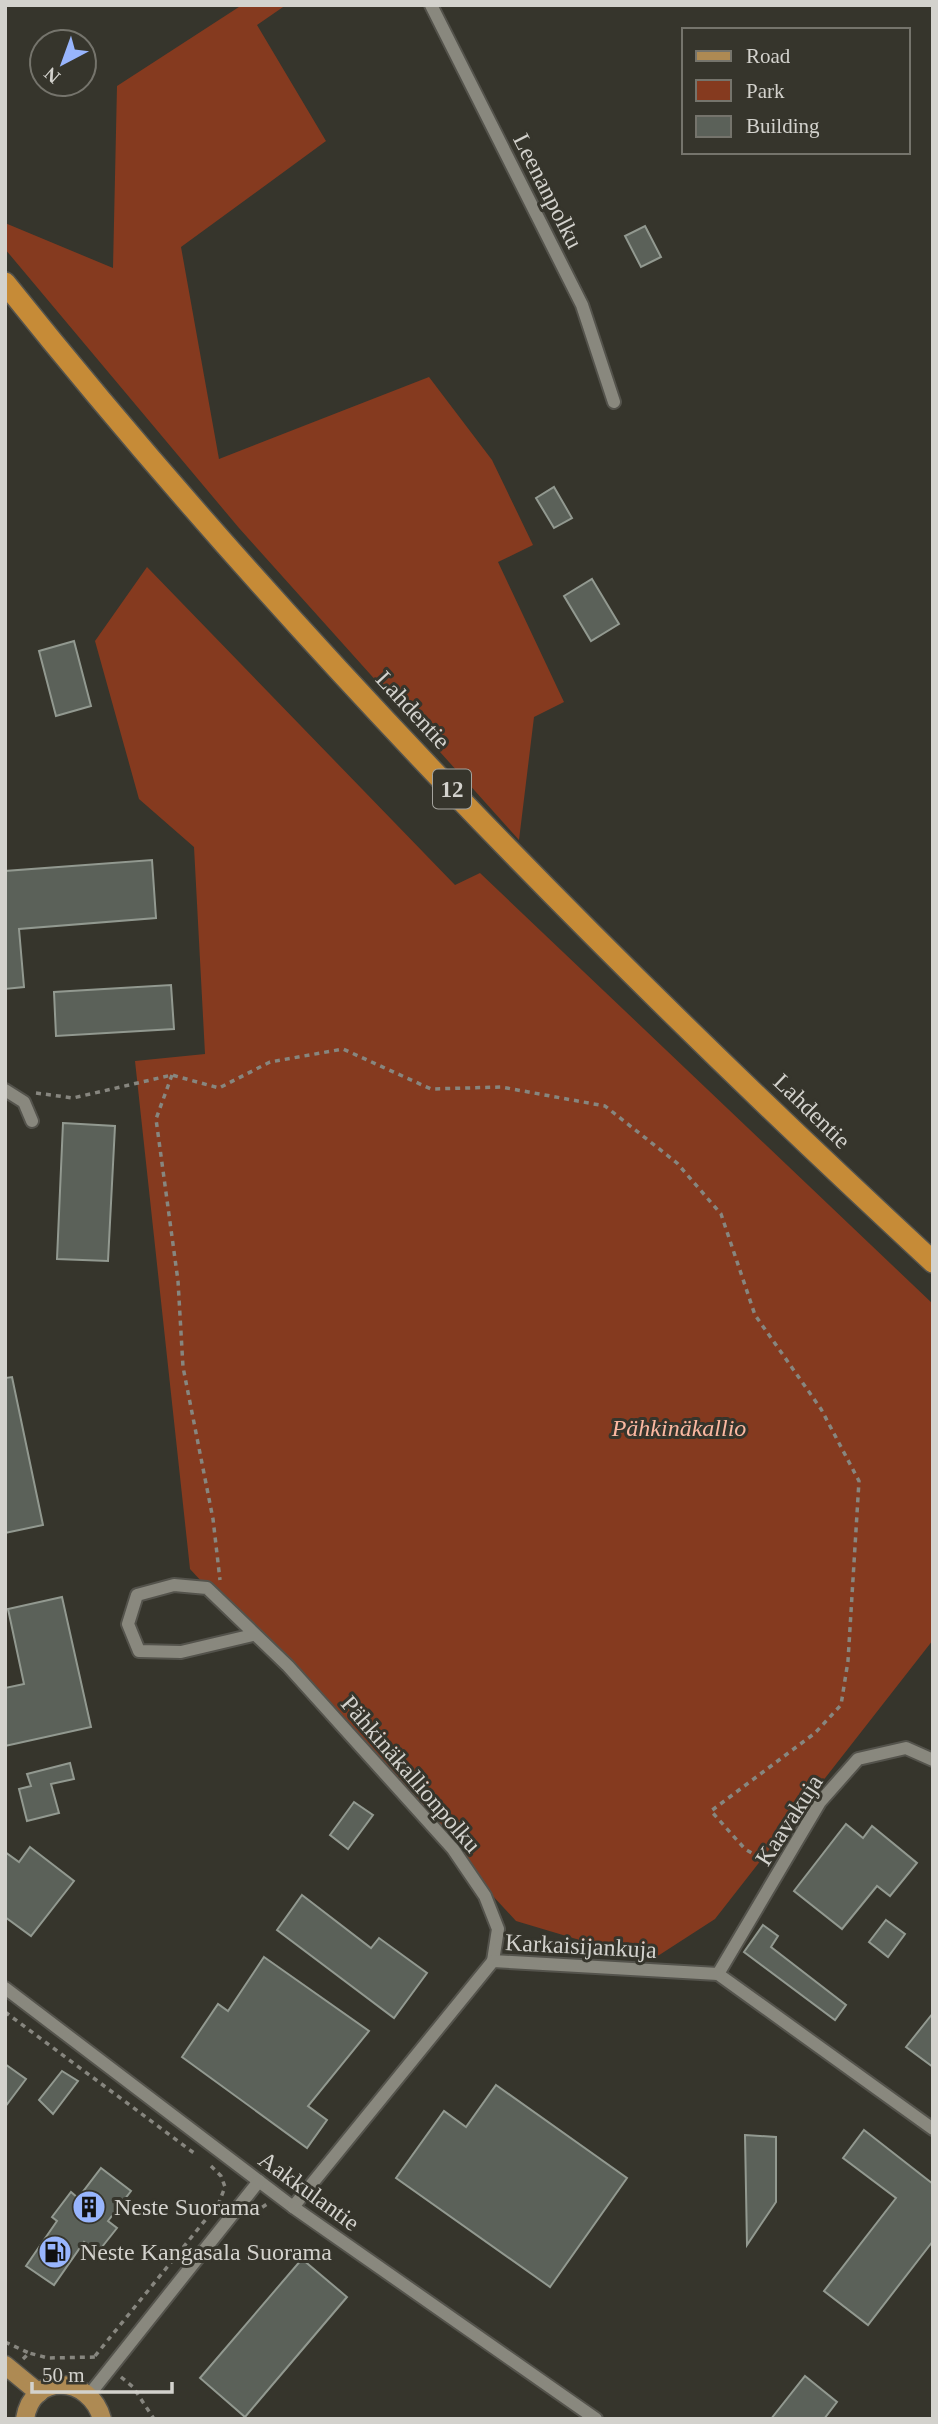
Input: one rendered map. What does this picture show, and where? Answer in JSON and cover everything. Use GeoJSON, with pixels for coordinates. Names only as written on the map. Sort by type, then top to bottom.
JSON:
{"type":"FeatureCollection","features":[{"type":"Feature","properties":{"kind":"highway","name":"Lahdentie"},"geometry":{"type":"LineString","coordinates":[[5,283],[160,470],[395,730],[598,937],[933,1262]]}},
{"type":"Feature","properties":{"kind":"main road"},"geometry":{"type":"LineString","coordinates":[[9,2368],[39,2393]]}},
{"type":"Feature","properties":{"kind":"main road"},"geometry":{"type":"LineString","coordinates":[[25,2419],[30,2403],[39,2393],[66,2385],[89,2395],[99,2407],[102,2419]]}},
{"type":"Feature","properties":{"kind":"street","name":"Leenanpolku"},"geometry":{"type":"LineString","coordinates":[[431,5],[582,305],[614,402]]}},
{"type":"Feature","properties":{"kind":"street"},"geometry":{"type":"LineString","coordinates":[[6,1090],[24,1102],[32,1121]]}},
{"type":"Feature","properties":{"kind":"street","name":"Pähkinäkallionpolku"},"geometry":{"type":"LineString","coordinates":[[253,1635],[181,1652],[139,1651],[128,1624],[137,1595],[174,1585],[207,1588],[288,1666],[453,1849],[485,1896],[498,1929],[492,1961]]}},
{"type":"Feature","properties":{"kind":"street","name":"Kaavakuja"},"geometry":{"type":"LineString","coordinates":[[718,1974],[820,1802],[858,1759],[906,1748],[933,1760]]}},
{"type":"Feature","properties":{"kind":"street","name":"Karkaisijankuja"},"geometry":{"type":"LineString","coordinates":[[293,2207],[492,1961],[718,1974]]}},
{"type":"Feature","properties":{"kind":"street"},"geometry":{"type":"LineString","coordinates":[[718,1974],[933,2129]]}},
{"type":"Feature","properties":{"kind":"street","name":"Aakkulantie"},"geometry":{"type":"LineString","coordinates":[[5,1988],[293,2207],[596,2419]]}},
{"type":"Feature","properties":{"kind":"street"},"geometry":{"type":"LineString","coordinates":[[89,2395],[260,2181]]}},
{"type":"Feature","properties":{"kind":"path"},"geometry":{"type":"LineString","coordinates":[[6,1090],[74,1098],[172,1076],[219,1088],[271,1062],[343,1049],[431,1089],[501,1087],[605,1106],[677,1163],[721,1214],[755,1315],[821,1409],[859,1481],[848,1661],[841,1705],[815,1732],[710,1811],[745,1849],[780,1870]]}},
{"type":"Feature","properties":{"kind":"path"},"geometry":{"type":"LineString","coordinates":[[172,1076],[156,1119],[178,1281],[183,1367],[213,1519],[220,1571],[220,1602]]}},
{"type":"Feature","properties":{"kind":"path"},"geometry":{"type":"LineString","coordinates":[[5,2012],[212,2167],[221,2176],[225,2187],[219,2204],[95,2356]]}},
{"type":"Feature","properties":{"kind":"path"},"geometry":{"type":"LineString","coordinates":[[5,2342],[48,2358],[95,2356],[133,2387],[154,2419]]}},
{"type":"Feature","properties":{"kind":"path"},"geometry":{"type":"LineString","coordinates":[[9,2368],[29,2353]]}},
{"type":"Feature","properties":{"kind":"green space"},"geometry":{"type":"Polygon","coordinates":[[[242,5],[286,5],[257,25],[326,141],[181,247],[219,459],[429,377],[492,460],[533,545],[498,562],[564,702],[534,717],[519,840],[239,528],[5,249],[5,223],[113,268],[117,86],[242,5]]]}},
{"type":"Feature","properties":{"kind":"green space","name":"Pähkinäkallio"},"geometry":{"type":"Polygon","coordinates":[[[147,567],[455,885],[480,873],[933,1304],[933,1640],[715,1919],[650,1961],[516,1921],[190,1569],[135,1061],[205,1054],[194,847],[139,799],[95,641],[147,567]]]}},
{"type":"Feature","properties":{"kind":"building"},"geometry":{"type":"Polygon","coordinates":[[[645,226],[661,257],[641,267],[625,236],[645,226]]]}},
{"type":"Feature","properties":{"kind":"building"},"geometry":{"type":"Polygon","coordinates":[[[554,487],[572,518],[554,528],[536,498],[554,487]]]}},
{"type":"Feature","properties":{"kind":"building"},"geometry":{"type":"Polygon","coordinates":[[[592,579],[619,624],[591,641],[564,596],[592,579]]]}},
{"type":"Feature","properties":{"kind":"building"},"geometry":{"type":"Polygon","coordinates":[[[74,641],[91,706],[56,716],[39,651],[74,641]]]}},
{"type":"Feature","properties":{"kind":"building"},"geometry":{"type":"Polygon","coordinates":[[[152,860],[156,918],[19,929],[24,987],[5,989],[5,871],[152,860]]]}},
{"type":"Feature","properties":{"kind":"building"},"geometry":{"type":"Polygon","coordinates":[[[171,985],[174,1029],[56,1036],[54,992],[171,985]]]}},
{"type":"Feature","properties":{"kind":"building"},"geometry":{"type":"Polygon","coordinates":[[[63,1123],[115,1126],[108,1261],[57,1259],[63,1123]]]}},
{"type":"Feature","properties":{"kind":"building"},"geometry":{"type":"Polygon","coordinates":[[[12,1377],[43,1525],[5,1533],[5,1378],[12,1377]]]}},
{"type":"Feature","properties":{"kind":"building"},"geometry":{"type":"Polygon","coordinates":[[[62,1597],[91,1727],[5,1746],[5,1688],[24,1684],[8,1609],[62,1597]]]}},
{"type":"Feature","properties":{"kind":"building"},"geometry":{"type":"Polygon","coordinates":[[[70,1763],[74,1779],[51,1784],[59,1813],[27,1821],[19,1789],[31,1786],[27,1774],[70,1763]]]}},
{"type":"Feature","properties":{"kind":"building"},"geometry":{"type":"Polygon","coordinates":[[[354,1802],[373,1815],[348,1849],[330,1835],[354,1802]]]}},
{"type":"Feature","properties":{"kind":"building"},"geometry":{"type":"Polygon","coordinates":[[[846,1824],[863,1838],[872,1826],[917,1863],[890,1896],[877,1886],[842,1929],[794,1891],[846,1824]]]}},
{"type":"Feature","properties":{"kind":"building"},"geometry":{"type":"Polygon","coordinates":[[[30,1847],[74,1881],[31,1936],[5,1917],[5,1852],[19,1862],[30,1847]]]}},
{"type":"Feature","properties":{"kind":"building"},"geometry":{"type":"Polygon","coordinates":[[[302,1895],[371,1948],[379,1938],[427,1973],[394,2018],[277,1930],[302,1895]]]}},
{"type":"Feature","properties":{"kind":"building"},"geometry":{"type":"Polygon","coordinates":[[[886,1920],[905,1934],[888,1957],[869,1942],[886,1920]]]}},
{"type":"Feature","properties":{"kind":"building"},"geometry":{"type":"Polygon","coordinates":[[[763,1925],[778,1936],[771,1947],[846,2005],[835,2020],[744,1952],[763,1925]]]}},
{"type":"Feature","properties":{"kind":"building"},"geometry":{"type":"Polygon","coordinates":[[[264,1957],[369,2031],[308,2106],[327,2120],[307,2148],[182,2057],[218,2004],[228,2011],[264,1957]]]}},
{"type":"Feature","properties":{"kind":"building"},"geometry":{"type":"Polygon","coordinates":[[[933,2013],[933,2067],[906,2047],[933,2013]]]}},
{"type":"Feature","properties":{"kind":"building"},"geometry":{"type":"Polygon","coordinates":[[[5,2064],[26,2079],[5,2107],[5,2064]]]}},
{"type":"Feature","properties":{"kind":"building"},"geometry":{"type":"Polygon","coordinates":[[[62,2071],[78,2081],[53,2114],[39,2100],[62,2071]]]}},
{"type":"Feature","properties":{"kind":"building"},"geometry":{"type":"Polygon","coordinates":[[[496,2085],[627,2178],[550,2287],[396,2178],[444,2111],[466,2127],[496,2085]]]}},
{"type":"Feature","properties":{"kind":"building"},"geometry":{"type":"Polygon","coordinates":[[[864,2130],[933,2184],[933,2241],[868,2325],[824,2291],[896,2198],[843,2158],[864,2130]]]}},
{"type":"Feature","properties":{"kind":"building"},"geometry":{"type":"Polygon","coordinates":[[[745,2135],[776,2137],[776,2202],[747,2245],[745,2135]]]}},
{"type":"Feature","properties":{"kind":"building","name":"Neste Suorama"},"geometry":{"type":"Polygon","coordinates":[[[101,2168],[131,2191],[108,2221],[117,2228],[98,2252],[84,2242],[54,2285],[26,2266],[57,2221],[52,2217],[71,2192],[78,2198],[101,2168]]]}},
{"type":"Feature","properties":{"kind":"building"},"geometry":{"type":"Polygon","coordinates":[[[302,2259],[347,2297],[245,2417],[200,2378],[302,2259]]]}},
{"type":"Feature","properties":{"kind":"building"},"geometry":{"type":"Polygon","coordinates":[[[805,2376],[837,2402],[824,2419],[771,2419],[805,2376]]]}},
{"type":"Feature","properties":{"kind":"place","name":"Neste Suorama"},"geometry":{"type":"Point","coordinates":[89,2207]}},
{"type":"Feature","properties":{"kind":"place","name":"Neste Kangasala Suorama"},"geometry":{"type":"Point","coordinates":[55,2252]}}]}
